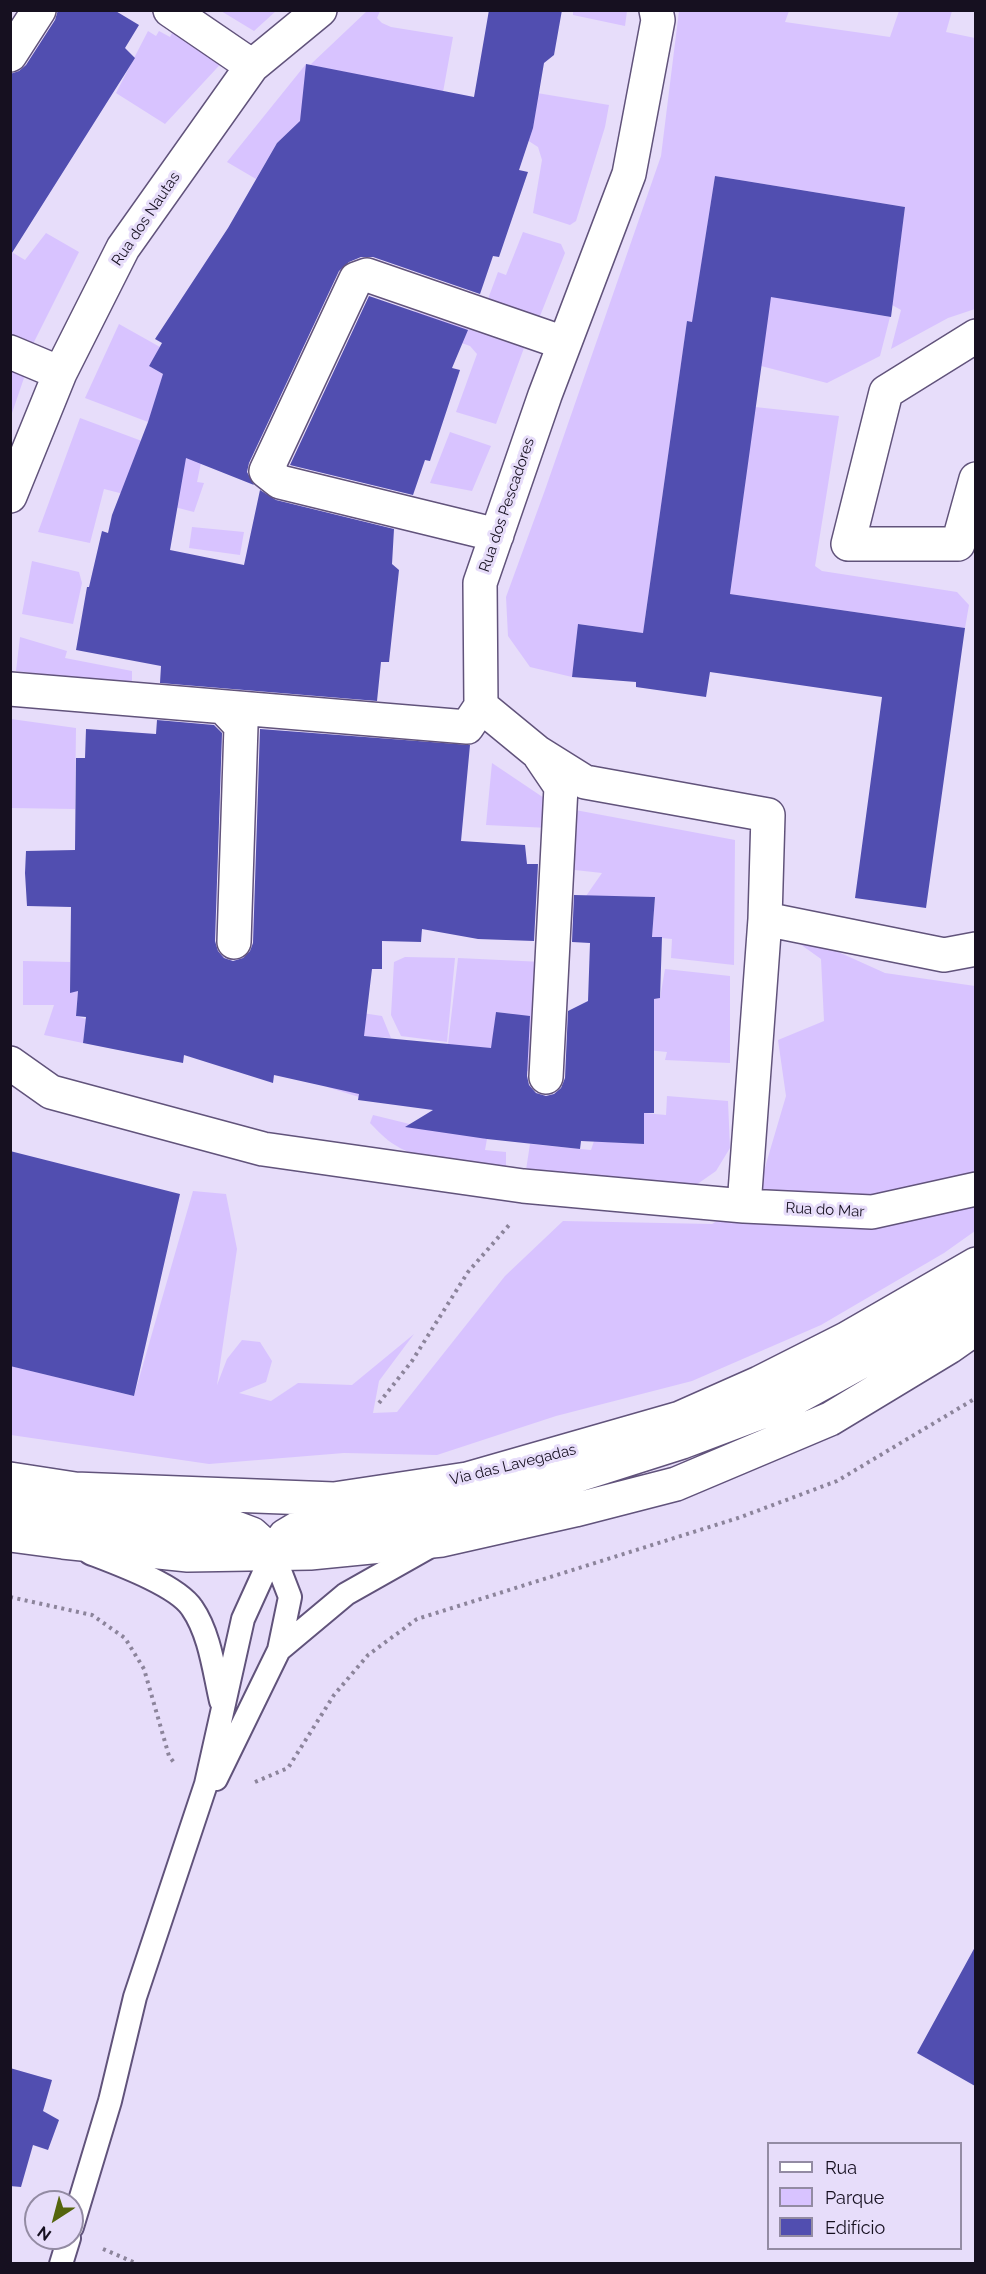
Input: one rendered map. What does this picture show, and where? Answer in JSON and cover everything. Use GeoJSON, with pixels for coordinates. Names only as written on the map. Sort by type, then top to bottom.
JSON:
{"type":"FeatureCollection","features":[{"type":"Feature","properties":{"kind":"street"},"geometry":{"type":"LineString","coordinates":[[10,55],[39,10]]}},
{"type":"Feature","properties":{"kind":"street"},"geometry":{"type":"LineString","coordinates":[[170,10],[252,66]]}},
{"type":"Feature","properties":{"kind":"street","name":"Rua dos Nautas"},"geometry":{"type":"LineString","coordinates":[[10,496],[60,373],[123,248],[252,66],[320,10]]}},
{"type":"Feature","properties":{"kind":"street","name":"Rua dos Pescadores"},"geometry":{"type":"LineString","coordinates":[[482,706],[480,583],[564,343],[629,174],[658,20],[656,10]]}},
{"type":"Feature","properties":{"kind":"street"},"geometry":{"type":"LineString","coordinates":[[497,535],[280,482],[266,471],[356,279],[367,275],[564,343]]}},
{"type":"Feature","properties":{"kind":"street"},"geometry":{"type":"LineString","coordinates":[[975,336],[886,392],[848,544],[967,553],[975,478]]}},
{"type":"Feature","properties":{"kind":"street"},"geometry":{"type":"LineString","coordinates":[[10,352],[60,373]]}},
{"type":"Feature","properties":{"kind":"street"},"geometry":{"type":"LineString","coordinates":[[10,689],[467,727],[482,706],[537,752],[585,782],[768,815],[765,919],[744,1206]]}},
{"type":"Feature","properties":{"kind":"street"},"geometry":{"type":"LineString","coordinates":[[224,708],[241,726],[234,942]]}},
{"type":"Feature","properties":{"kind":"street"},"geometry":{"type":"LineString","coordinates":[[537,752],[561,787],[546,1077]]}},
{"type":"Feature","properties":{"kind":"street"},"geometry":{"type":"LineString","coordinates":[[765,919],[944,955],[975,948]]}},
{"type":"Feature","properties":{"kind":"street","name":"Rua do Mar"},"geometry":{"type":"LineString","coordinates":[[10,1063],[51,1092],[263,1149],[523,1186],[744,1206],[872,1212],[975,1189]]}},
{"type":"Feature","properties":{"kind":"street","name":"Via das Lavegadas"},"geometry":{"type":"LineString","coordinates":[[10,1479],[75,1489],[334,1499],[467,1479],[680,1418],[759,1383],[846,1339],[975,1264]]}},
{"type":"Feature","properties":{"kind":"street"},"geometry":{"type":"LineString","coordinates":[[273,1553],[285,1536],[300,1527],[456,1506],[550,1484],[682,1442],[788,1402],[946,1315],[975,1292]]}},
{"type":"Feature","properties":{"kind":"street"},"geometry":{"type":"LineString","coordinates":[[10,1535],[188,1555],[310,1553],[442,1540],[676,1484],[830,1419],[949,1347],[975,1328]]}},
{"type":"Feature","properties":{"kind":"street"},"geometry":{"type":"LineString","coordinates":[[10,1509],[228,1525],[252,1534],[273,1553]]}},
{"type":"Feature","properties":{"kind":"lane"},"geometry":{"type":"LineString","coordinates":[[279,1650],[346,1594],[442,1540]]}},
{"type":"Feature","properties":{"kind":"lane"},"geometry":{"type":"LineString","coordinates":[[63,1542],[123,1566],[174,1591],[192,1607],[206,1638],[222,1709]]}},
{"type":"Feature","properties":{"kind":"lane"},"geometry":{"type":"LineString","coordinates":[[83,2190],[110,2101],[135,1997],[192,1828],[209,1784],[279,1650],[290,1598],[273,1553]]}},
{"type":"Feature","properties":{"kind":"lane"},"geometry":{"type":"LineString","coordinates":[[209,1784],[222,1709],[243,1619],[273,1553]]}},
{"type":"Feature","properties":{"kind":"path"},"geometry":{"type":"LineString","coordinates":[[379,1403],[412,1361],[468,1272],[512,1222]]}},
{"type":"Feature","properties":{"kind":"path"},"geometry":{"type":"LineString","coordinates":[[10,1597],[92,1616],[125,1638],[144,1670],[169,1756],[183,1773],[209,1784],[241,1789],[288,1768],[334,1695],[368,1655],[417,1619],[738,1518],[837,1481],[975,1398]]}},
{"type":"Feature","properties":{"kind":"path"},"geometry":{"type":"LineString","coordinates":[[258,2264],[313,2264]]}},
{"type":"Feature","properties":{"kind":"green space"},"geometry":{"type":"Polygon","coordinates":[[[573,10],[627,11],[625,26],[573,15],[573,10]]]}},
{"type":"Feature","properties":{"kind":"green space"},"geometry":{"type":"Polygon","coordinates":[[[221,11],[276,11],[254,31],[221,11]]]}},
{"type":"Feature","properties":{"kind":"green space"},"geometry":{"type":"Polygon","coordinates":[[[367,11],[380,11],[377,18],[391,27],[453,37],[443,92],[310,65],[367,11]]]}},
{"type":"Feature","properties":{"kind":"green space"},"geometry":{"type":"Polygon","coordinates":[[[679,11],[789,11],[785,22],[890,37],[899,11],[952,11],[946,32],[975,38],[975,309],[948,318],[891,349],[901,310],[892,305],[905,207],[715,176],[698,286],[734,328],[687,322],[643,633],[579,624],[572,677],[530,667],[508,636],[506,597],[661,156],[679,11]]]}},
{"type":"Feature","properties":{"kind":"green space"},"geometry":{"type":"Polygon","coordinates":[[[177,23],[228,56],[165,124],[116,93],[148,31],[156,36],[159,31],[170,37],[177,23]]]}},
{"type":"Feature","properties":{"kind":"green space"},"geometry":{"type":"Polygon","coordinates":[[[306,64],[305,112],[299,123],[277,143],[256,179],[227,162],[306,64]]]}},
{"type":"Feature","properties":{"kind":"green space"},"geometry":{"type":"Polygon","coordinates":[[[495,86],[609,105],[605,127],[576,221],[570,225],[533,213],[542,160],[538,147],[524,138],[495,86]]]}},
{"type":"Feature","properties":{"kind":"green space"},"geometry":{"type":"Polygon","coordinates":[[[523,232],[561,244],[565,253],[538,321],[485,307],[498,272],[506,275],[523,232]]]}},
{"type":"Feature","properties":{"kind":"green space"},"geometry":{"type":"Polygon","coordinates":[[[46,233],[79,252],[33,344],[11,335],[10,251],[25,260],[46,233]]]}},
{"type":"Feature","properties":{"kind":"green space"},"geometry":{"type":"Polygon","coordinates":[[[770,296],[890,317],[880,356],[827,383],[761,366],[770,296]]]}},
{"type":"Feature","properties":{"kind":"green space"},"geometry":{"type":"Polygon","coordinates":[[[415,311],[524,348],[496,424],[456,412],[477,354],[470,346],[409,324],[415,311]]]}},
{"type":"Feature","properties":{"kind":"green space"},"geometry":{"type":"Polygon","coordinates":[[[119,324],[160,347],[149,366],[203,398],[150,417],[148,422],[85,398],[119,324]]]}},
{"type":"Feature","properties":{"kind":"green space"},"geometry":{"type":"Polygon","coordinates":[[[11,368],[25,375],[11,416],[11,368]]]}},
{"type":"Feature","properties":{"kind":"green space"},"geometry":{"type":"Polygon","coordinates":[[[755,407],[839,416],[815,566],[822,571],[957,592],[969,605],[965,628],[730,594],[755,407]]]}},
{"type":"Feature","properties":{"kind":"green space"},"geometry":{"type":"Polygon","coordinates":[[[80,418],[201,463],[197,482],[204,483],[194,512],[104,489],[90,543],[38,532],[80,418]]]}},
{"type":"Feature","properties":{"kind":"green space"},"geometry":{"type":"Polygon","coordinates":[[[450,432],[491,446],[472,491],[430,483],[450,432]]]}},
{"type":"Feature","properties":{"kind":"green space"},"geometry":{"type":"Polygon","coordinates":[[[192,527],[244,532],[240,555],[189,548],[192,527]]]}},
{"type":"Feature","properties":{"kind":"green space"},"geometry":{"type":"Polygon","coordinates":[[[32,561],[79,572],[82,583],[73,624],[22,614],[32,561]]]}},
{"type":"Feature","properties":{"kind":"green space"},"geometry":{"type":"Polygon","coordinates":[[[20,637],[67,651],[65,658],[132,671],[132,684],[16,671],[20,637]]]}},
{"type":"Feature","properties":{"kind":"green space"},"geometry":{"type":"Polygon","coordinates":[[[11,719],[76,728],[75,809],[11,808],[11,719]]]}},
{"type":"Feature","properties":{"kind":"green space"},"geometry":{"type":"Polygon","coordinates":[[[492,763],[550,802],[549,828],[486,825],[492,763]]]}},
{"type":"Feature","properties":{"kind":"green space"},"geometry":{"type":"Polygon","coordinates":[[[570,809],[735,840],[734,965],[671,958],[672,939],[652,937],[655,897],[586,896],[602,873],[566,869],[570,809]]]}},
{"type":"Feature","properties":{"kind":"green space"},"geometry":{"type":"Polygon","coordinates":[[[765,919],[885,973],[975,986],[975,1231],[944,1253],[821,1325],[692,1381],[556,1416],[437,1455],[344,1453],[209,1464],[11,1435],[11,1366],[134,1396],[193,1191],[226,1194],[237,1249],[217,1385],[227,1359],[242,1340],[260,1342],[272,1361],[266,1382],[239,1393],[271,1401],[298,1383],[352,1385],[414,1334],[379,1381],[373,1413],[397,1412],[505,1276],[563,1221],[712,1224],[756,1198],[786,1096],[778,1040],[824,1021],[821,959],[765,919]]]}},
{"type":"Feature","properties":{"kind":"green space"},"geometry":{"type":"Polygon","coordinates":[[[405,957],[455,958],[447,1042],[401,1036],[391,1015],[394,962],[405,957]]]}},
{"type":"Feature","properties":{"kind":"green space"},"geometry":{"type":"Polygon","coordinates":[[[458,958],[543,962],[537,1072],[515,1070],[484,1139],[487,1139],[485,1150],[506,1152],[506,1166],[449,1161],[406,1151],[391,1143],[370,1123],[373,1115],[438,1131],[458,958]],[[496,1012],[490,1064],[508,1065],[514,1014],[496,1012]]]}},
{"type":"Feature","properties":{"kind":"green space"},"geometry":{"type":"Polygon","coordinates":[[[23,961],[70,962],[70,992],[78,991],[76,1016],[86,1019],[83,1043],[44,1035],[54,1005],[23,1005],[23,961]]]}},
{"type":"Feature","properties":{"kind":"green space"},"geometry":{"type":"Polygon","coordinates":[[[665,969],[730,976],[730,1063],[665,1060],[667,1052],[647,1050],[652,999],[660,998],[665,969]]]}},
{"type":"Feature","properties":{"kind":"green space"},"geometry":{"type":"Polygon","coordinates":[[[336,1009],[382,1016],[391,1038],[364,1036],[359,1097],[327,1087],[336,1009]]]}},
{"type":"Feature","properties":{"kind":"green space"},"geometry":{"type":"Polygon","coordinates":[[[667,1096],[728,1101],[730,1148],[716,1171],[696,1185],[678,1186],[526,1170],[530,1144],[591,1150],[594,1141],[644,1144],[644,1113],[666,1115],[667,1096]]]}},
{"type":"Feature","properties":{"kind":"building"},"geometry":{"type":"Polygon","coordinates":[[[58,10],[114,10],[139,25],[125,48],[135,58],[10,256],[10,74],[26,65],[55,20],[58,10]]]}},
{"type":"Feature","properties":{"kind":"building"},"geometry":{"type":"Polygon","coordinates":[[[489,10],[562,10],[554,55],[544,63],[533,128],[519,170],[528,172],[499,257],[493,256],[480,294],[373,257],[361,257],[349,262],[339,271],[249,463],[247,472],[254,485],[186,458],[170,550],[244,565],[260,490],[276,500],[394,529],[392,564],[399,570],[389,662],[381,662],[377,701],[160,683],[161,666],[76,650],[87,587],[89,587],[102,531],[108,533],[112,515],[148,422],[163,374],[149,366],[162,343],[155,339],[228,228],[277,143],[300,121],[306,64],[474,97],[489,10]]]}},
{"type":"Feature","properties":{"kind":"building"},"geometry":{"type":"Polygon","coordinates":[[[715,176],[905,207],[891,317],[771,297],[730,594],[965,628],[926,908],[855,898],[882,697],[710,672],[706,697],[636,687],[636,682],[572,677],[578,624],[643,633],[687,321],[692,322],[715,176]]]}},
{"type":"Feature","properties":{"kind":"building"},"geometry":{"type":"Polygon","coordinates":[[[369,296],[468,330],[452,368],[460,370],[430,461],[425,460],[413,495],[290,465],[369,296]]]}},
{"type":"Feature","properties":{"kind":"building"},"geometry":{"type":"Polygon","coordinates":[[[157,720],[214,725],[222,733],[215,941],[218,951],[224,958],[233,961],[243,958],[250,951],[253,943],[260,729],[470,745],[461,841],[525,845],[527,864],[538,864],[534,941],[478,939],[422,929],[421,942],[382,941],[382,969],[372,969],[364,1036],[491,1048],[496,1012],[530,1016],[527,1076],[529,1085],[536,1093],[546,1096],[554,1094],[561,1088],[565,1078],[568,1011],[588,1001],[590,943],[572,942],[574,895],[655,897],[652,937],[662,937],[660,998],[654,999],[654,1113],[644,1113],[644,1144],[581,1141],[580,1149],[405,1127],[433,1110],[358,1100],[359,1094],[274,1075],[273,1083],[184,1055],[183,1063],[83,1043],[86,1017],[76,1016],[78,991],[70,993],[71,907],[27,906],[26,851],[75,850],[76,758],[85,758],[86,729],[156,734],[157,720]]]}},
{"type":"Feature","properties":{"kind":"building"},"geometry":{"type":"Polygon","coordinates":[[[10,1151],[180,1194],[134,1396],[10,1366],[10,1151]]]}},
{"type":"Feature","properties":{"kind":"building"},"geometry":{"type":"Polygon","coordinates":[[[975,1947],[975,2086],[917,2053],[975,1947]]]}},
{"type":"Feature","properties":{"kind":"building"},"geometry":{"type":"Polygon","coordinates":[[[10,2068],[52,2080],[43,2111],[59,2120],[48,2150],[33,2145],[21,2187],[10,2186],[10,2068]]]}}]}
